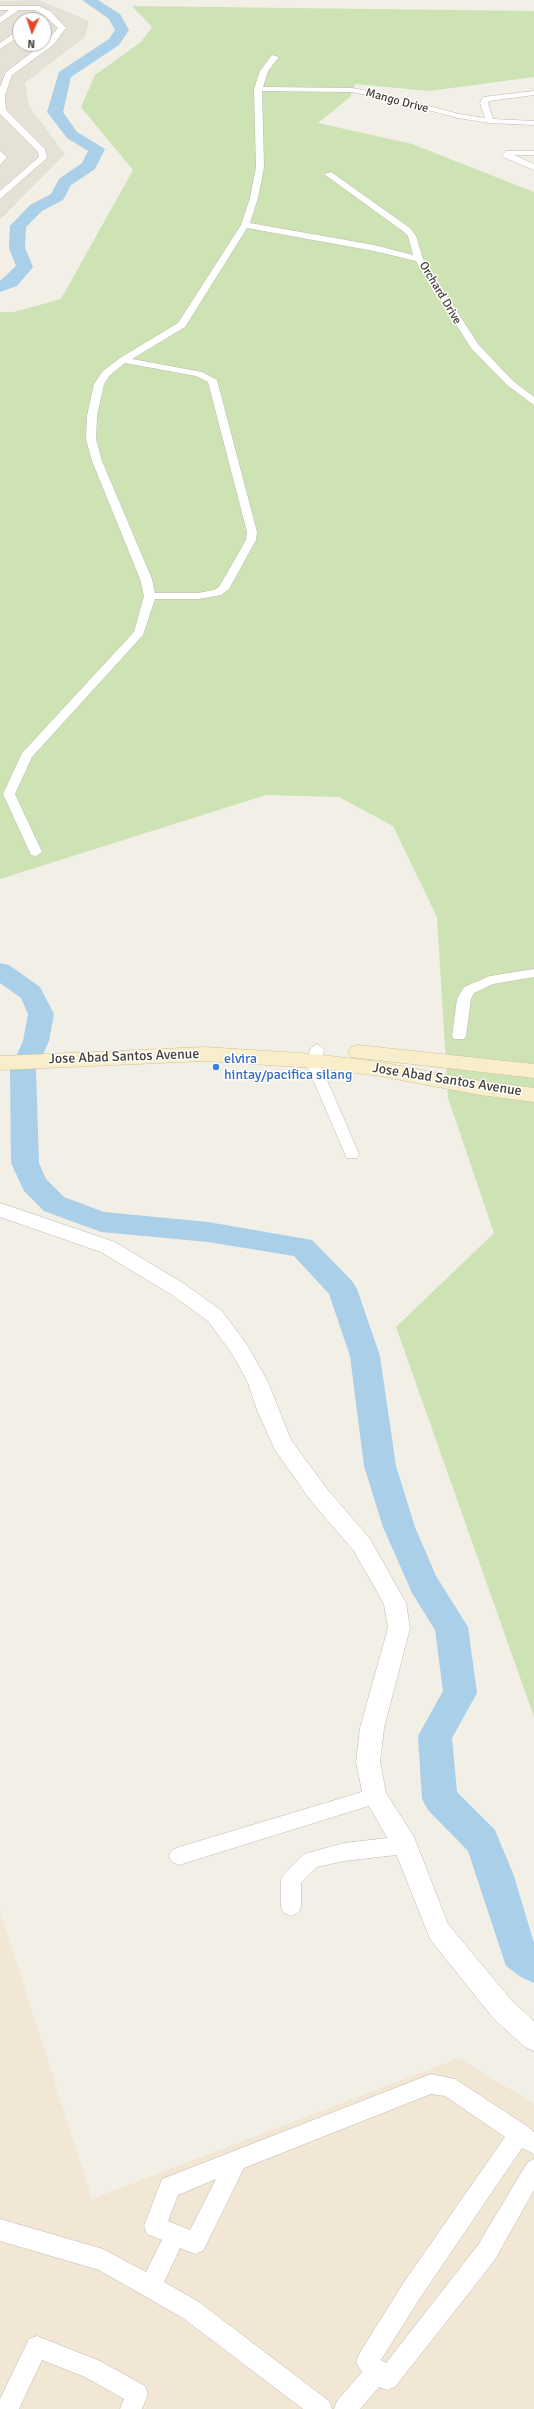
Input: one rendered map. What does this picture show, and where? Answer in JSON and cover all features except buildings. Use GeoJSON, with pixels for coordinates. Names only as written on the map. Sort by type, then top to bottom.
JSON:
{"type":"FeatureCollection","features":[{"type":"Feature","properties":{"kind":"main road","name":"Jose Abad Santos Avenue"},"geometry":{"type":"LineString","coordinates":[[0,1050],[315,1055],[534,1071]]}},
{"type":"Feature","properties":{"kind":"main road","name":"Jose Abad Santos Avenue"},"geometry":{"type":"LineString","coordinates":[[0,1063],[80,1051]]}},
{"type":"Feature","properties":{"kind":"main road","name":"Jose Abad Santos Avenue"},"geometry":{"type":"LineString","coordinates":[[315,1055],[480,1088],[534,1095]]}},
{"type":"Feature","properties":{"kind":"street"},"geometry":{"type":"LineString","coordinates":[[0,8],[36,8],[45,12]]}},
{"type":"Feature","properties":{"kind":"street"},"geometry":{"type":"LineString","coordinates":[[0,21],[18,8]]}},
{"type":"Feature","properties":{"kind":"street"},"geometry":{"type":"LineString","coordinates":[[52,17],[61,25],[60,33],[52,41]]}},
{"type":"Feature","properties":{"kind":"street"},"geometry":{"type":"LineString","coordinates":[[0,47],[12,39]]}},
{"type":"Feature","properties":{"kind":"street"},"geometry":{"type":"LineString","coordinates":[[0,196],[43,158],[42,151],[2,111],[1,95],[4,73],[36,52]]}},
{"type":"Feature","properties":{"kind":"street"},"geometry":{"type":"LineString","coordinates":[[36,852],[9,794],[26,756],[139,632],[150,596],[146,579],[97,461],[91,439],[92,416],[99,384],[106,373],[123,360],[182,325],[190,315],[245,225],[254,198],[260,167],[258,89],[264,71],[275,57]]}},
{"type":"Feature","properties":{"kind":"street","name":"Mango Drive"},"geometry":{"type":"LineString","coordinates":[[258,89],[359,91],[441,112],[490,121],[534,123]]}},
{"type":"Feature","properties":{"kind":"street"},"geometry":{"type":"LineString","coordinates":[[490,121],[484,103],[486,99],[534,93]]}},
{"type":"Feature","properties":{"kind":"street"},"geometry":{"type":"LineString","coordinates":[[496,152],[534,167]]}},
{"type":"Feature","properties":{"kind":"street"},"geometry":{"type":"LineString","coordinates":[[0,153],[3,157],[0,162]]}},
{"type":"Feature","properties":{"kind":"street"},"geometry":{"type":"LineString","coordinates":[[507,156],[509,153],[534,153]]}},
{"type":"Feature","properties":{"kind":"street","name":"Orchard Drive"},"geometry":{"type":"LineString","coordinates":[[328,174],[407,230],[412,236],[419,258],[474,346],[510,383],[534,402]]}},
{"type":"Feature","properties":{"kind":"street"},"geometry":{"type":"LineString","coordinates":[[245,225],[374,248],[419,258]]}},
{"type":"Feature","properties":{"kind":"street"},"geometry":{"type":"LineString","coordinates":[[123,360],[199,374],[212,380],[252,532],[251,540],[223,589],[217,593],[198,596],[150,596]]}},
{"type":"Feature","properties":{"kind":"street"},"geometry":{"type":"LineString","coordinates":[[459,1036],[464,999],[469,990],[490,980],[534,973]]}},
{"type":"Feature","properties":{"kind":"street"},"geometry":{"type":"LineString","coordinates":[[315,1055],[314,1066],[352,1154]]}},
{"type":"Feature","properties":{"kind":"street"},"geometry":{"type":"LineString","coordinates":[[0,1210],[5,1214],[72,1234],[108,1247],[179,1290],[214,1316],[240,1350],[258,1382],[267,1410],[282,1444],[320,1495],[362,1545],[395,1603],[399,1628],[372,1728],[368,1762],[375,1796],[405,1845],[439,1931],[503,2010],[534,2038]]}},
{"type":"Feature","properties":{"kind":"street"},"geometry":{"type":"LineString","coordinates":[[179,1856],[375,1796]]}},
{"type":"Feature","properties":{"kind":"street"},"geometry":{"type":"LineString","coordinates":[[291,1907],[291,1880],[311,1860],[344,1852],[405,1845]]}},
{"type":"Feature","properties":{"kind":"street"},"geometry":{"type":"LineString","coordinates":[[236,2162],[195,2243],[156,2226],[170,2187],[430,2084],[448,2086],[527,2138],[412,2290],[367,2362],[386,2379],[486,2253],[534,2170]]}},
{"type":"Feature","properties":{"kind":"street"},"geometry":{"type":"LineString","coordinates":[[0,2230],[103,2260],[191,2310],[321,2409]]}},
{"type":"Feature","properties":{"kind":"street"},"geometry":{"type":"LineString","coordinates":[[151,2287],[175,2235]]}},
{"type":"Feature","properties":{"kind":"street"},"geometry":{"type":"LineString","coordinates":[[7,2409],[37,2347],[92,2369],[137,2394],[131,2409]]}},
{"type":"Feature","properties":{"kind":"street"},"geometry":{"type":"LineString","coordinates":[[345,2409],[378,2371]]}},
{"type":"Feature","properties":{"kind":"shaded area"},"geometry":{"type":"Polygon","coordinates":[[[39,0],[89,21],[85,37],[25,83],[29,106],[65,154],[0,220],[0,1],[39,0]]]}},
{"type":"Feature","properties":{"kind":"shaded area"},"geometry":{"type":"Polygon","coordinates":[[[0,1911],[92,2199],[459,2058],[534,2104],[534,2409],[0,2409],[0,1911]]]}},
{"type":"Feature","properties":{"kind":"green space"},"geometry":{"type":"Polygon","coordinates":[[[132,6],[534,11],[534,77],[429,91],[355,84],[350,97],[318,123],[412,144],[534,192],[534,1717],[396,1327],[494,1233],[448,1098],[437,917],[393,826],[339,797],[266,795],[0,879],[0,312],[14,312],[61,299],[133,170],[81,107],[95,75],[141,42],[152,27],[132,6]]]}},
{"type":"Feature","properties":{"kind":"waterway"},"geometry":{"type":"LineString","coordinates":[[0,287],[11,282],[25,267],[17,248],[18,226],[36,208],[57,197],[65,182],[89,166],[97,149],[72,135],[55,112],[64,75],[114,42],[122,30],[115,17],[89,0]]}},
{"type":"Feature","properties":{"kind":"waterway"},"geometry":{"type":"LineString","coordinates":[[0,971],[31,993],[41,1014],[36,1041],[23,1070],[25,1163],[34,1184],[54,1204],[101,1222],[208,1232],[302,1247],[342,1289],[365,1356],[380,1466],[399,1527],[423,1583],[451,1627],[460,1693],[435,1736],[440,1799],[482,1841],[496,1876],[519,1954],[534,1965]]}},
{"type":"Feature","properties":{"kind":"place","name":"elvira hintay/pacifica silang"},"geometry":{"type":"Point","coordinates":[216,1067]}}]}
